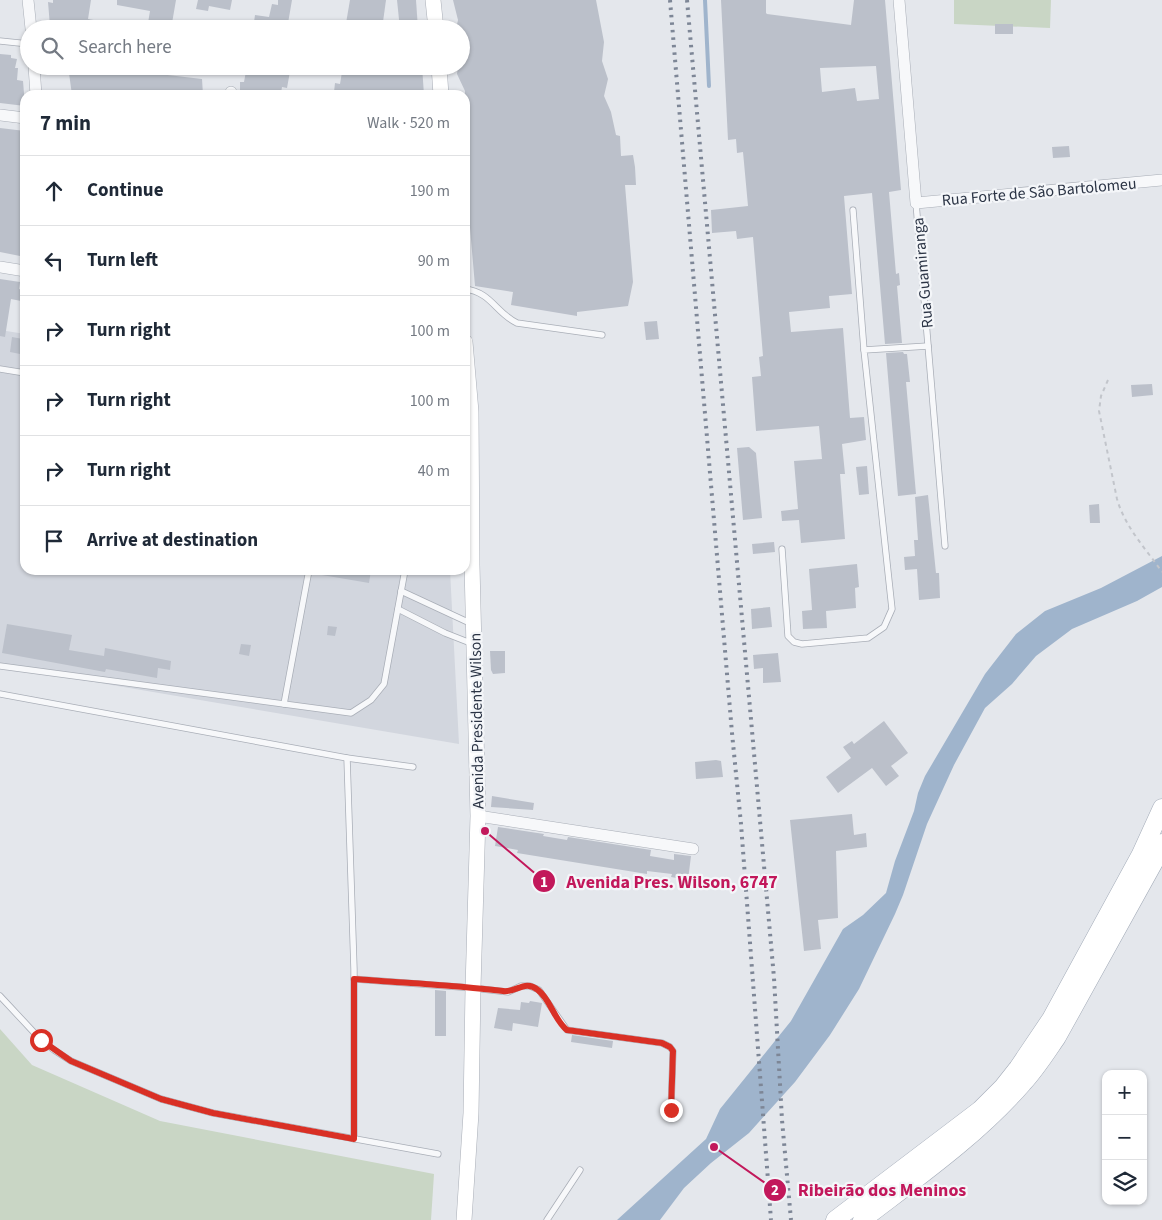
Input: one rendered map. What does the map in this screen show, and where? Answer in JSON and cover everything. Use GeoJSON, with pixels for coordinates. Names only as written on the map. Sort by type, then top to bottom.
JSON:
{"type":"FeatureCollection","features":[{"type":"Feature","properties":{"kind":"main road"},"geometry":{"type":"LineString","coordinates":[[433,0],[435,20]]}},
{"type":"Feature","properties":{"kind":"main road"},"geometry":{"type":"LineString","coordinates":[[440,75],[441,90]]}},
{"type":"Feature","properties":{"kind":"main road","name":"Avenida Presidente Wilson"},"geometry":{"type":"LineString","coordinates":[[464,1220],[472,1113],[473,988],[478,816],[470,477]]}},
{"type":"Feature","properties":{"kind":"main road"},"geometry":{"type":"LineString","coordinates":[[1153,861],[1162,808]]}},
{"type":"Feature","properties":{"kind":"main road"},"geometry":{"type":"LineString","coordinates":[[862,1220],[1003,1087],[1051,1019],[1153,861],[1162,843]]}},
{"type":"Feature","properties":{"kind":"main road"},"geometry":{"type":"LineString","coordinates":[[835,1220],[928,1159]]}},
{"type":"Feature","properties":{"kind":"street"},"geometry":{"type":"LineString","coordinates":[[28,0],[29,20]]}},
{"type":"Feature","properties":{"kind":"street","name":"Rua Guamiranga"},"geometry":{"type":"LineString","coordinates":[[899,0],[916,203]]}},
{"type":"Feature","properties":{"kind":"street"},"geometry":{"type":"LineString","coordinates":[[35,75],[36,90]]}},
{"type":"Feature","properties":{"kind":"street"},"geometry":{"type":"LineString","coordinates":[[0,115],[20,117]]}},
{"type":"Feature","properties":{"kind":"street","name":"Rua Forte de São Bartolomeu"},"geometry":{"type":"LineString","coordinates":[[916,203],[1162,180]]}},
{"type":"Feature","properties":{"kind":"street"},"geometry":{"type":"LineString","coordinates":[[0,267],[20,270]]}},
{"type":"Feature","properties":{"kind":"street"},"geometry":{"type":"LineString","coordinates":[[478,816],[693,849]]}},
{"type":"Feature","properties":{"kind":"lane"},"geometry":{"type":"LineString","coordinates":[[0,41],[20,43]]}},
{"type":"Feature","properties":{"kind":"lane","name":"Rua Guamiranga"},"geometry":{"type":"LineString","coordinates":[[916,203],[945,546]]}},
{"type":"Feature","properties":{"kind":"lane"},"geometry":{"type":"LineString","coordinates":[[782,549],[788,636],[794,642],[802,644],[868,638],[884,627],[892,609],[864,350],[853,210]]}},
{"type":"Feature","properties":{"kind":"lane"},"geometry":{"type":"LineString","coordinates":[[470,290],[479,291],[517,323],[602,335]]}},
{"type":"Feature","properties":{"kind":"lane"},"geometry":{"type":"LineString","coordinates":[[864,350],[928,346]]}},
{"type":"Feature","properties":{"kind":"lane"},"geometry":{"type":"LineString","coordinates":[[0,369],[20,372]]}},
{"type":"Feature","properties":{"kind":"lane"},"geometry":{"type":"LineString","coordinates":[[284,704],[308,575]]}},
{"type":"Feature","properties":{"kind":"lane"},"geometry":{"type":"LineString","coordinates":[[0,666],[351,712],[371,700],[384,684],[404,575]]}},
{"type":"Feature","properties":{"kind":"lane"},"geometry":{"type":"LineString","coordinates":[[401,591],[474,625]]}},
{"type":"Feature","properties":{"kind":"lane"},"geometry":{"type":"LineString","coordinates":[[398,609],[445,633],[474,644]]}},
{"type":"Feature","properties":{"kind":"lane"},"geometry":{"type":"LineString","coordinates":[[0,694],[347,758],[413,767]]}},
{"type":"Feature","properties":{"kind":"lane"},"geometry":{"type":"LineString","coordinates":[[347,758],[354,979],[354,1139]]}},
{"type":"Feature","properties":{"kind":"lane"},"geometry":{"type":"LineString","coordinates":[[354,979],[510,992],[521,986],[530,986],[538,990],[567,1030],[662,1043],[670,1047],[673,1051],[671,1110]]}},
{"type":"Feature","properties":{"kind":"lane"},"geometry":{"type":"LineString","coordinates":[[0,996],[41,1040],[71,1061],[161,1099],[213,1113],[438,1154]]}},
{"type":"Feature","properties":{"kind":"lane"},"geometry":{"type":"LineString","coordinates":[[547,1220],[580,1170]]}},
{"type":"Feature","properties":{"kind":"path"},"geometry":{"type":"LineString","coordinates":[[1108,380],[1101,396],[1099,411],[1117,500],[1121,512],[1162,572]]}},
{"type":"Feature","properties":{"kind":"shaded area"},"geometry":{"type":"Polygon","coordinates":[[[0,330],[20,333],[20,575],[450,575],[459,744],[0,666],[0,330]]]}},
{"type":"Feature","properties":{"kind":"green space"},"geometry":{"type":"Polygon","coordinates":[[[954,0],[1051,0],[1050,28],[954,24],[954,0]]]}},
{"type":"Feature","properties":{"kind":"green space"},"geometry":{"type":"Polygon","coordinates":[[[0,1029],[32,1065],[160,1121],[434,1174],[431,1220],[0,1220],[0,1029]]]}},
{"type":"Feature","properties":{"kind":"water"},"geometry":{"type":"Polygon","coordinates":[[[1162,556],[1162,587],[1137,601],[1072,629],[1036,656],[1012,684],[985,708],[954,765],[927,824],[903,895],[859,989],[830,1035],[795,1082],[749,1133],[711,1163],[684,1188],[660,1220],[617,1220],[706,1139],[720,1109],[791,1021],[843,929],[863,915],[886,893],[895,861],[925,776],[985,674],[1016,634],[1045,611],[1101,588],[1162,556]]]}},
{"type":"Feature","properties":{"kind":"building"},"geometry":{"type":"Polygon","coordinates":[[[53,0],[91,0],[88,19],[94,20],[50,20],[48,2],[53,3],[53,0]]]}},
{"type":"Feature","properties":{"kind":"building"},"geometry":{"type":"Polygon","coordinates":[[[117,0],[176,0],[173,20],[148,20],[150,11],[117,5],[117,0]]]}},
{"type":"Feature","properties":{"kind":"building"},"geometry":{"type":"Polygon","coordinates":[[[198,0],[232,0],[230,10],[209,6],[208,11],[196,9],[198,0]]]}},
{"type":"Feature","properties":{"kind":"building"},"geometry":{"type":"Polygon","coordinates":[[[278,0],[292,0],[289,20],[254,20],[255,15],[269,17],[272,4],[278,5],[278,0]]]}},
{"type":"Feature","properties":{"kind":"building"},"geometry":{"type":"Polygon","coordinates":[[[350,0],[386,0],[383,20],[347,20],[350,0]]]}},
{"type":"Feature","properties":{"kind":"building"},"geometry":{"type":"Polygon","coordinates":[[[397,0],[416,0],[417,20],[399,20],[397,0]]]}},
{"type":"Feature","properties":{"kind":"building"},"geometry":{"type":"Polygon","coordinates":[[[453,0],[596,0],[604,42],[602,61],[608,79],[604,96],[611,112],[616,135],[620,136],[621,156],[633,155],[635,167],[636,185],[625,185],[633,282],[628,306],[577,312],[577,316],[511,305],[513,292],[475,286],[470,228],[470,90],[465,90],[457,75],[470,75],[470,20],[458,20],[453,0]]]}},
{"type":"Feature","properties":{"kind":"building"},"geometry":{"type":"Polygon","coordinates":[[[721,0],[766,0],[767,14],[851,25],[854,0],[885,0],[901,190],[889,192],[896,274],[899,273],[900,285],[897,286],[902,343],[885,344],[872,193],[844,196],[852,294],[829,296],[830,308],[789,312],[791,332],[843,328],[850,418],[864,417],[866,440],[842,444],[845,474],[840,474],[845,539],[801,543],[799,520],[782,521],[781,511],[798,509],[794,461],[822,459],[819,426],[756,431],[752,377],[761,376],[759,357],[763,356],[753,237],[737,239],[736,231],[712,233],[711,210],[748,206],[743,152],[737,153],[736,139],[728,140],[721,0]],[[876,66],[820,68],[822,92],[855,88],[857,101],[879,99],[876,66]]]}},
{"type":"Feature","properties":{"kind":"building"},"geometry":{"type":"Polygon","coordinates":[[[995,24],[1013,24],[1013,34],[995,34],[995,24]]]}},
{"type":"Feature","properties":{"kind":"building"},"geometry":{"type":"Polygon","coordinates":[[[0,54],[11,55],[11,58],[17,59],[15,68],[18,68],[17,80],[23,81],[24,90],[20,90],[20,105],[0,103],[0,54]]]}},
{"type":"Feature","properties":{"kind":"building"},"geometry":{"type":"Polygon","coordinates":[[[69,75],[168,75],[202,79],[203,90],[71,90],[69,75]]]}},
{"type":"Feature","properties":{"kind":"building"},"geometry":{"type":"Polygon","coordinates":[[[245,75],[289,75],[287,88],[282,87],[282,90],[240,90],[240,82],[244,82],[245,75]]]}},
{"type":"Feature","properties":{"kind":"building"},"geometry":{"type":"Polygon","coordinates":[[[342,75],[423,75],[424,90],[334,90],[335,83],[340,84],[342,75]]]}},
{"type":"Feature","properties":{"kind":"building"},"geometry":{"type":"Polygon","coordinates":[[[0,128],[20,130],[20,256],[0,252],[0,128]]]}},
{"type":"Feature","properties":{"kind":"building"},"geometry":{"type":"Polygon","coordinates":[[[1069,146],[1070,157],[1053,158],[1052,147],[1069,146]]]}},
{"type":"Feature","properties":{"kind":"building"},"geometry":{"type":"Polygon","coordinates":[[[0,279],[20,282],[20,301],[11,299],[5,337],[0,336],[0,279]]]}},
{"type":"Feature","properties":{"kind":"building"},"geometry":{"type":"Polygon","coordinates":[[[657,321],[659,339],[646,340],[644,322],[657,321]]]}},
{"type":"Feature","properties":{"kind":"building"},"geometry":{"type":"Polygon","coordinates":[[[12,337],[20,338],[20,354],[10,352],[12,337]]]}},
{"type":"Feature","properties":{"kind":"building"},"geometry":{"type":"Polygon","coordinates":[[[903,352],[907,354],[910,382],[906,382],[916,494],[898,496],[886,353],[903,352]]]}},
{"type":"Feature","properties":{"kind":"building"},"geometry":{"type":"Polygon","coordinates":[[[1152,384],[1153,395],[1132,397],[1131,385],[1152,384]]]}},
{"type":"Feature","properties":{"kind":"building"},"geometry":{"type":"Polygon","coordinates":[[[749,447],[756,453],[762,518],[743,520],[737,448],[749,447]]]}},
{"type":"Feature","properties":{"kind":"building"},"geometry":{"type":"Polygon","coordinates":[[[867,466],[869,494],[859,495],[856,467],[867,466]]]}},
{"type":"Feature","properties":{"kind":"building"},"geometry":{"type":"Polygon","coordinates":[[[928,495],[936,573],[939,573],[940,598],[919,600],[917,569],[905,570],[904,557],[915,556],[914,540],[918,540],[915,497],[928,495]]]}},
{"type":"Feature","properties":{"kind":"building"},"geometry":{"type":"Polygon","coordinates":[[[1099,504],[1100,523],[1090,523],[1089,505],[1099,504]]]}},
{"type":"Feature","properties":{"kind":"building"},"geometry":{"type":"Polygon","coordinates":[[[774,542],[775,552],[753,554],[752,544],[774,542]]]}},
{"type":"Feature","properties":{"kind":"building"},"geometry":{"type":"Polygon","coordinates":[[[857,564],[859,587],[855,588],[856,608],[826,611],[827,628],[803,629],[802,611],[812,610],[809,569],[857,564]]]}},
{"type":"Feature","properties":{"kind":"building"},"geometry":{"type":"Polygon","coordinates":[[[322,575],[370,575],[369,583],[322,575]]]}},
{"type":"Feature","properties":{"kind":"building"},"geometry":{"type":"Polygon","coordinates":[[[770,607],[772,627],[752,629],[751,609],[770,607]]]}},
{"type":"Feature","properties":{"kind":"building"},"geometry":{"type":"Polygon","coordinates":[[[7,624],[72,635],[69,650],[104,656],[105,648],[171,661],[170,670],[158,668],[157,678],[106,669],[105,672],[2,653],[7,624]]]}},
{"type":"Feature","properties":{"kind":"building"},"geometry":{"type":"Polygon","coordinates":[[[328,626],[337,627],[335,636],[327,635],[328,626]]]}},
{"type":"Feature","properties":{"kind":"building"},"geometry":{"type":"Polygon","coordinates":[[[241,644],[251,645],[249,656],[239,654],[241,644]]]}},
{"type":"Feature","properties":{"kind":"building"},"geometry":{"type":"Polygon","coordinates":[[[490,651],[505,651],[505,673],[493,674],[490,651]]]}},
{"type":"Feature","properties":{"kind":"building"},"geometry":{"type":"Polygon","coordinates":[[[778,653],[781,682],[763,683],[763,668],[754,669],[753,655],[778,653]]]}},
{"type":"Feature","properties":{"kind":"building"},"geometry":{"type":"Polygon","coordinates":[[[884,721],[908,753],[891,766],[899,776],[886,786],[872,768],[838,793],[826,777],[851,758],[843,747],[852,741],[854,744],[884,721]]]}},
{"type":"Feature","properties":{"kind":"building"},"geometry":{"type":"Polygon","coordinates":[[[721,761],[723,777],[696,779],[695,762],[721,761]]]}},
{"type":"Feature","properties":{"kind":"building"},"geometry":{"type":"Polygon","coordinates":[[[492,796],[534,803],[533,810],[491,807],[492,796]]]}},
{"type":"Feature","properties":{"kind":"building"},"geometry":{"type":"Polygon","coordinates":[[[852,814],[854,835],[866,833],[867,847],[836,851],[838,918],[818,920],[821,949],[804,951],[790,820],[852,814]]]}},
{"type":"Feature","properties":{"kind":"building"},"geometry":{"type":"Polygon","coordinates":[[[498,827],[544,834],[543,836],[567,840],[568,837],[651,850],[650,856],[674,860],[674,854],[691,856],[688,880],[671,877],[672,874],[647,871],[647,874],[517,853],[518,850],[495,846],[498,827]]]}},
{"type":"Feature","properties":{"kind":"building"},"geometry":{"type":"Polygon","coordinates":[[[435,990],[446,991],[446,1036],[435,1036],[435,990]]]}},
{"type":"Feature","properties":{"kind":"building"},"geometry":{"type":"Polygon","coordinates":[[[530,1001],[542,1003],[538,1027],[513,1023],[512,1031],[494,1028],[498,1008],[520,1010],[521,1002],[529,1003],[530,1001]]]}},
{"type":"Feature","properties":{"kind":"building"},"geometry":{"type":"Polygon","coordinates":[[[572,1035],[613,1041],[612,1048],[571,1042],[572,1035]]]}},
{"type":"Feature","properties":{"kind":"waterway"},"geometry":{"type":"LineString","coordinates":[[705,0],[709,86]]}},
{"type":"Feature","properties":{"kind":"railway"},"geometry":{"type":"LineString","coordinates":[[670,0],[741,824],[771,1220]]}},
{"type":"Feature","properties":{"kind":"railway"},"geometry":{"type":"LineString","coordinates":[[687,0],[774,978],[782,1120],[791,1220]]}},
{"type":"Feature","properties":{"kind":"place","name":"Avenida Pres. Wilson, 6747"},"geometry":{"type":"Point","coordinates":[485,831]}},
{"type":"Feature","properties":{"kind":"place","name":"Ribeirão dos Meninos"},"geometry":{"type":"Point","coordinates":[714,1147]}},
{"type":"Feature","properties":{"kind":"route"},"geometry":{"type":"LineString","coordinates":[[41,1040],[71,1061],[161,1099],[213,1113],[354,1139],[354,979],[508,992],[521,986],[530,986],[538,990],[567,1030],[662,1043],[670,1047],[673,1051],[671,1110]]}}]}
